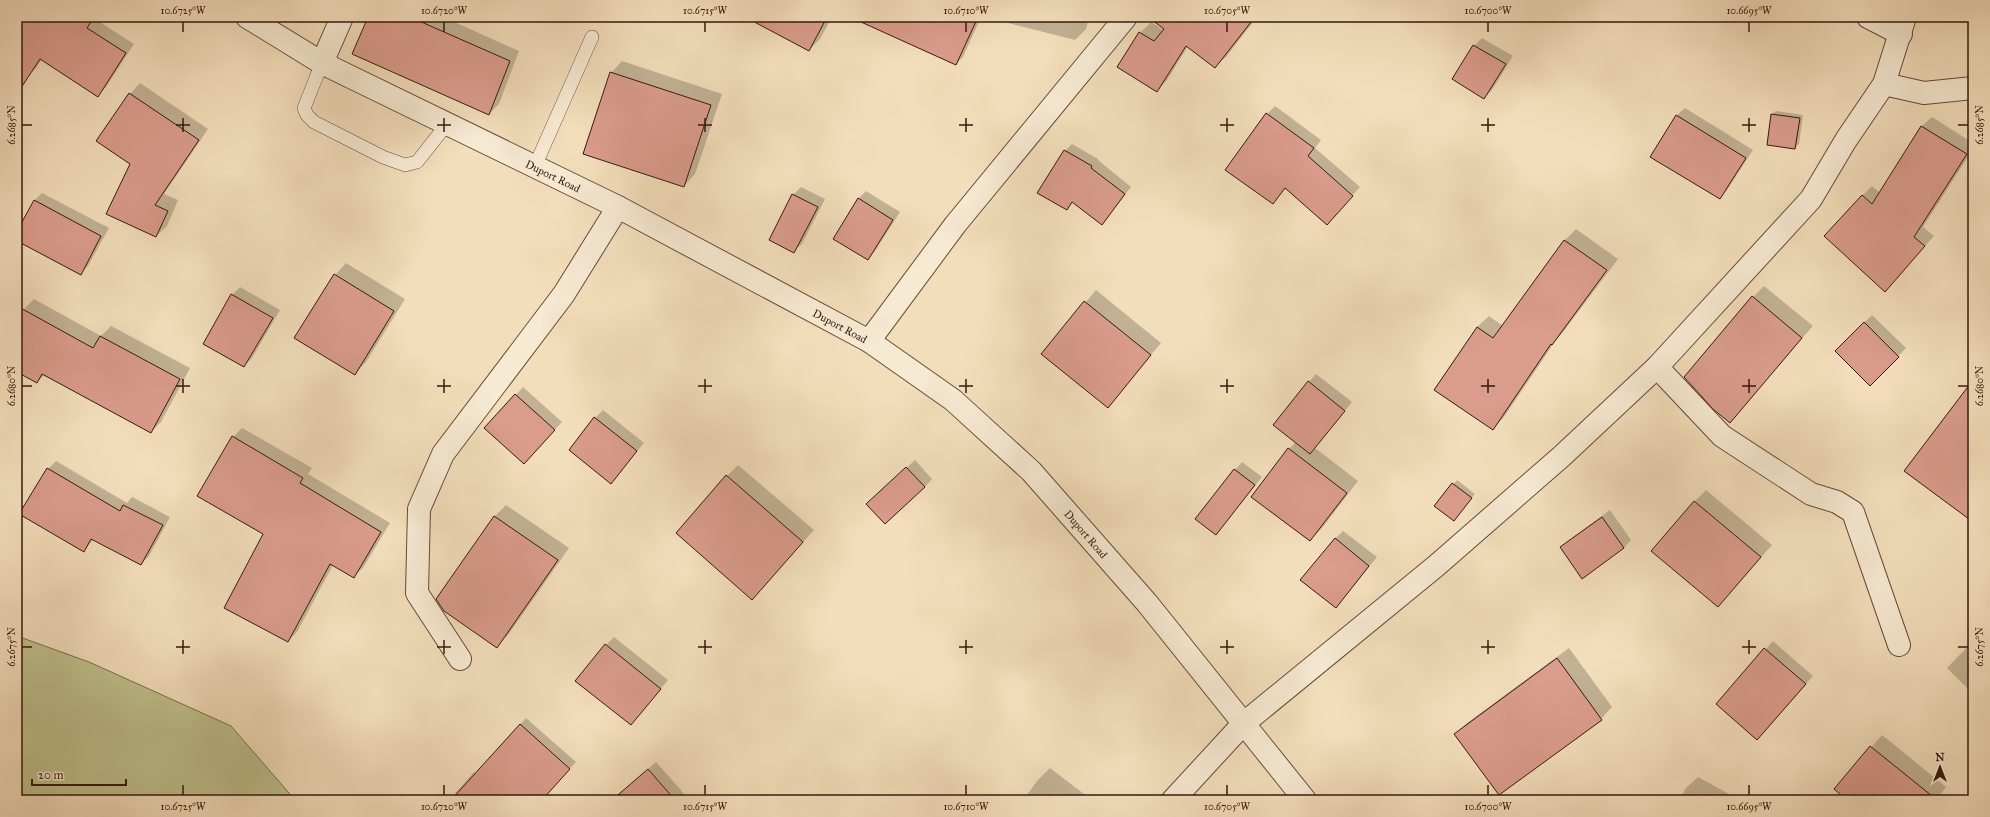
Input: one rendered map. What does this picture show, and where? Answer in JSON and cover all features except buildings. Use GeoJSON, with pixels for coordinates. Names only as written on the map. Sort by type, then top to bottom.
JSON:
{"type":"FeatureCollection","features":[{"type":"Feature","properties":{"kind":"street","name":"Duport Road"},"geometry":{"type":"LineString","coordinates":[[247,17],[322,63],[618,207],[869,341],[953,400],[1031,471],[1147,603],[1305,800]]}},
{"type":"Feature","properties":{"kind":"street"},"geometry":{"type":"LineString","coordinates":[[322,63],[342,17]]}},
{"type":"Feature","properties":{"kind":"street"},"geometry":{"type":"LineString","coordinates":[[869,341],[955,225],[1126,17]]}},
{"type":"Feature","properties":{"kind":"street"},"geometry":{"type":"LineString","coordinates":[[1173,800],[1243,724],[1436,566],[1562,456],[1657,367],[1811,199],[1846,140],[1884,84],[1903,26],[1868,17]]}},
{"type":"Feature","properties":{"kind":"street"},"geometry":{"type":"LineString","coordinates":[[1884,84],[1924,94],[1973,88]]}},
{"type":"Feature","properties":{"kind":"street"},"geometry":{"type":"LineString","coordinates":[[460,659],[417,593],[419,509],[443,454],[564,294],[618,207]]}},
{"type":"Feature","properties":{"kind":"street"},"geometry":{"type":"LineString","coordinates":[[1657,367],[1722,436],[1811,494],[1837,502],[1853,512],[1899,645]]}},
{"type":"Feature","properties":{"kind":"lane"},"geometry":{"type":"LineString","coordinates":[[535,166],[592,37]]}},
{"type":"Feature","properties":{"kind":"lane"},"geometry":{"type":"LineString","coordinates":[[322,63],[304,108],[307,115],[314,122],[383,157],[405,165],[417,162],[447,124]]}},
{"type":"Feature","properties":{"kind":"green space"},"geometry":{"type":"Polygon","coordinates":[[[17,636],[89,662],[231,726],[295,800],[17,800],[17,636]]]}}]}
